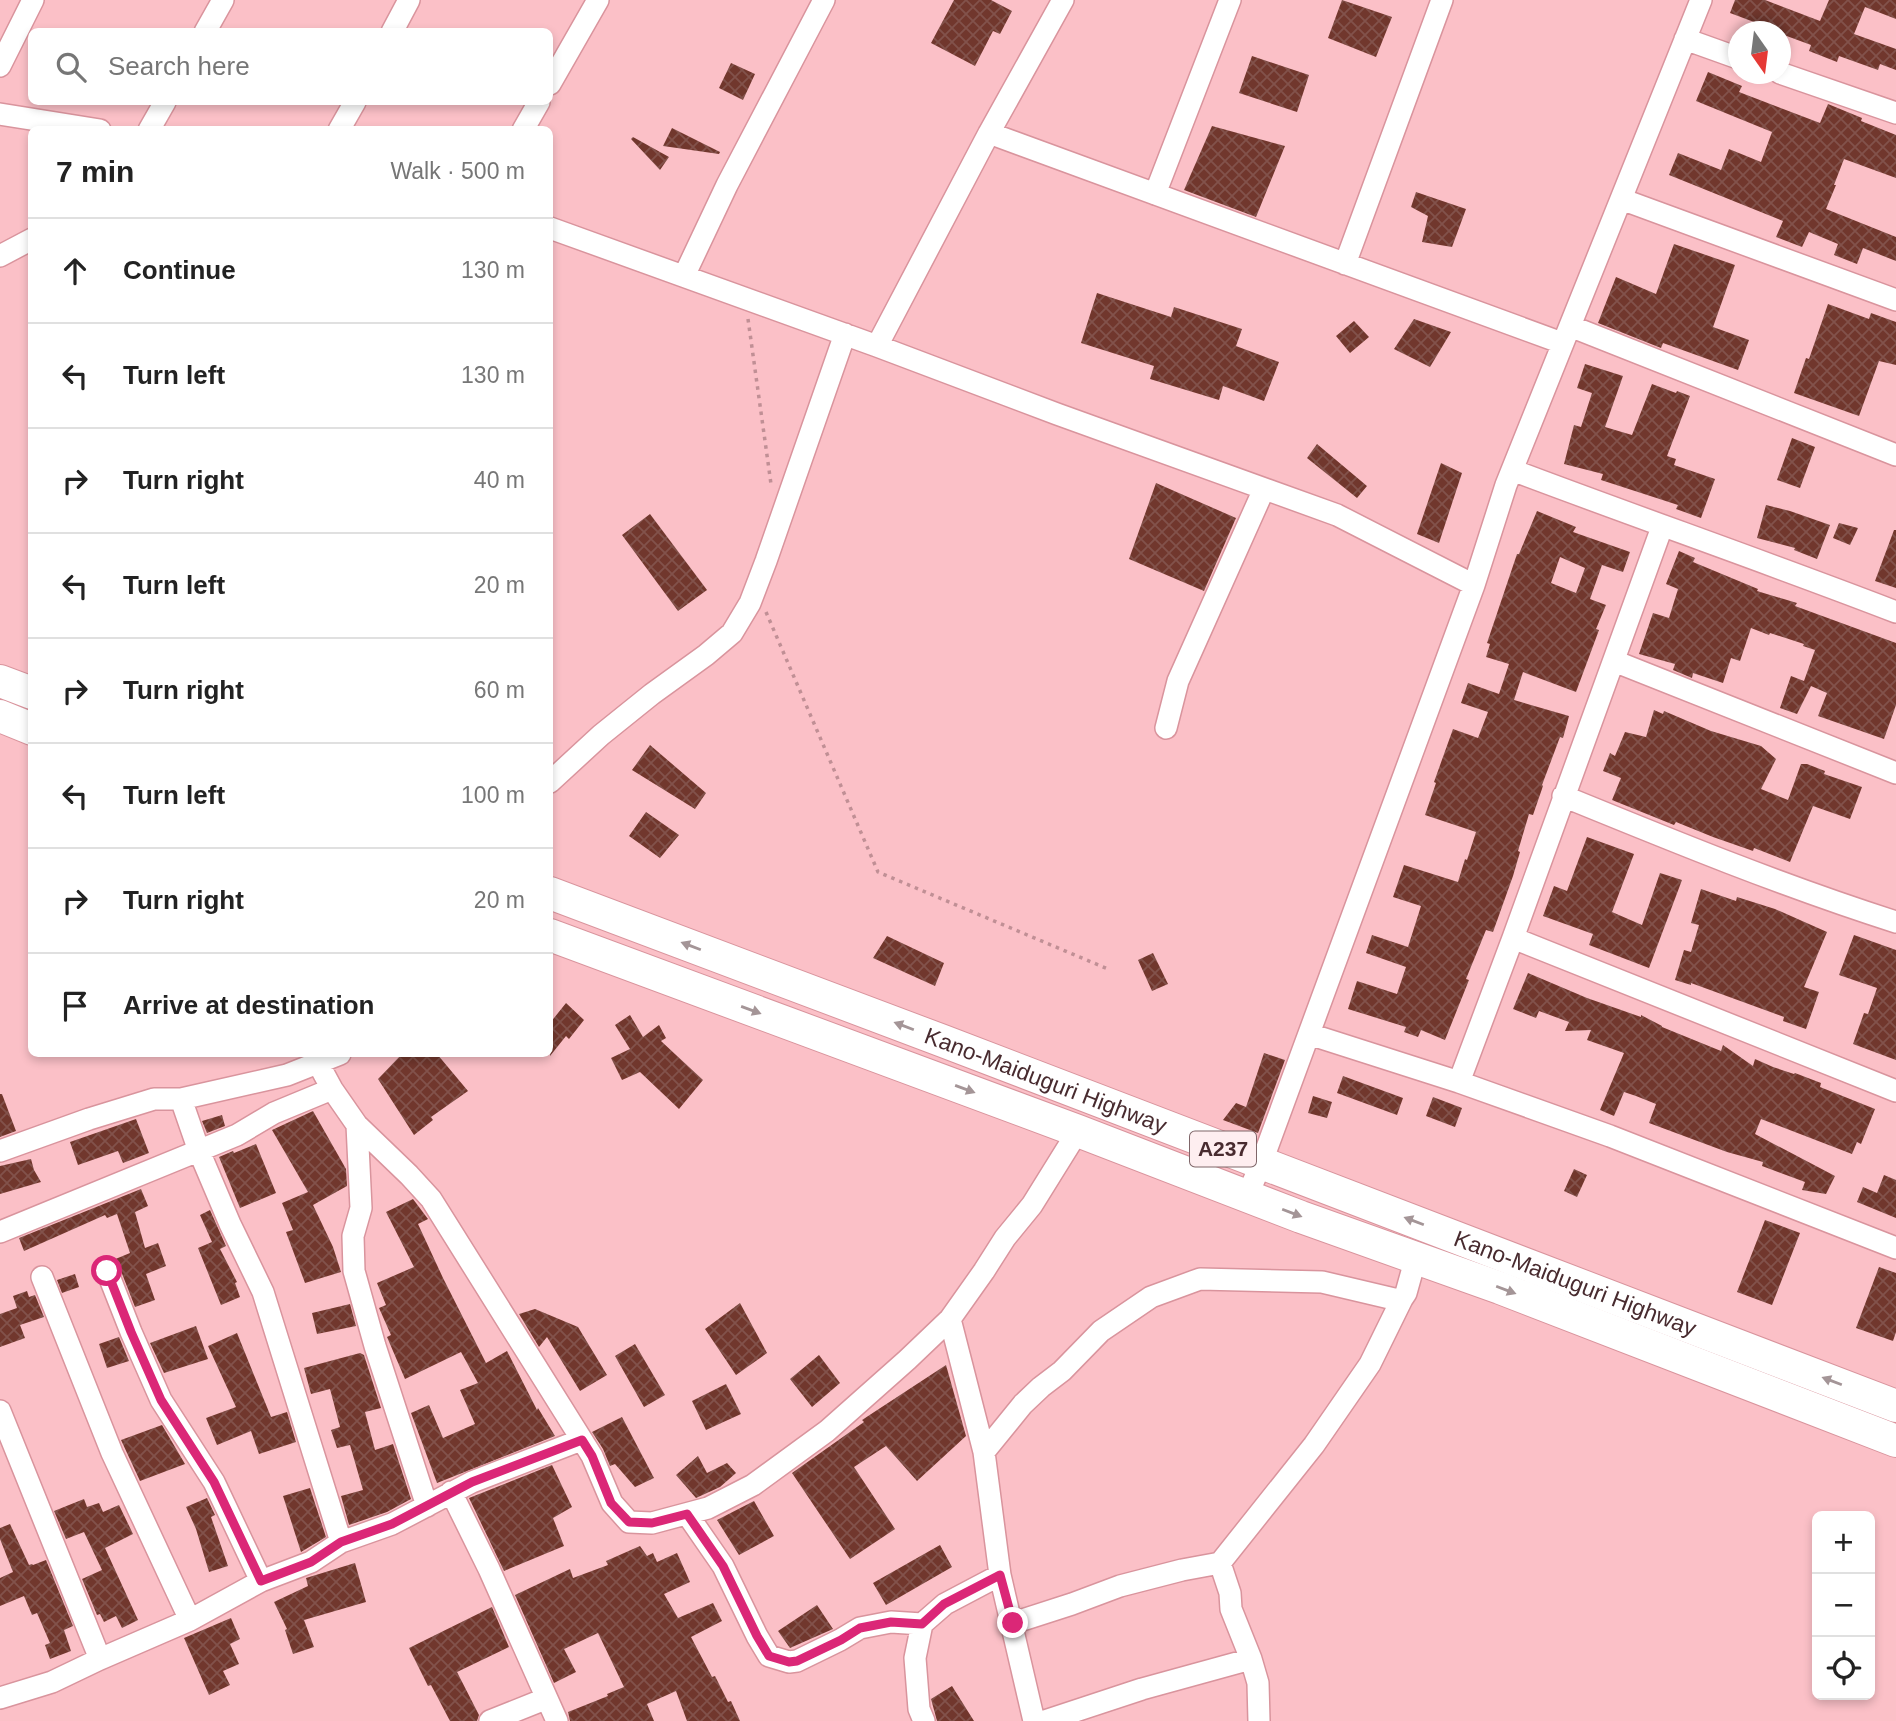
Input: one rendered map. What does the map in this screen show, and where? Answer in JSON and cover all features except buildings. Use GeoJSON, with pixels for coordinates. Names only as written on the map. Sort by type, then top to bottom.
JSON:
{"type":"FeatureCollection","features":[{"type":"Feature","properties":{"kind":"highway"},"geometry":{"type":"LineString","coordinates":[[0,681],[28,692]]}},
{"type":"Feature","properties":{"kind":"highway"},"geometry":{"type":"LineString","coordinates":[[0,716],[28,727]]}},
{"type":"Feature","properties":{"kind":"highway","name":"Kano-Maiduguri Highway"},"geometry":{"type":"LineString","coordinates":[[553,894],[1896,1406]]}},
{"type":"Feature","properties":{"kind":"highway","name":"Kano-Maiduguri Highway"},"geometry":{"type":"LineString","coordinates":[[553,936],[1416,1257],[1896,1441]]}},
{"type":"Feature","properties":{"kind":"street"},"geometry":{"type":"LineString","coordinates":[[0,66],[33,0]]}},
{"type":"Feature","properties":{"kind":"street"},"geometry":{"type":"LineString","coordinates":[[207,28],[223,0]]}},
{"type":"Feature","properties":{"kind":"street"},"geometry":{"type":"LineString","coordinates":[[395,28],[410,0]]}},
{"type":"Feature","properties":{"kind":"street"},"geometry":{"type":"LineString","coordinates":[[553,78],[598,0]]}},
{"type":"Feature","properties":{"kind":"street"},"geometry":{"type":"LineString","coordinates":[[684,276],[727,185],[824,0]]}},
{"type":"Feature","properties":{"kind":"street"},"geometry":{"type":"LineString","coordinates":[[877,346],[989,133],[1063,0]]}},
{"type":"Feature","properties":{"kind":"street"},"geometry":{"type":"LineString","coordinates":[[1155,194],[1230,0]]}},
{"type":"Feature","properties":{"kind":"street"},"geometry":{"type":"LineString","coordinates":[[1345,264],[1442,0]]}},
{"type":"Feature","properties":{"kind":"street"},"geometry":{"type":"LineString","coordinates":[[1247,1196],[1474,584],[1511,470],[1701,0]]}},
{"type":"Feature","properties":{"kind":"street"},"geometry":{"type":"LineString","coordinates":[[1685,39],[1728,54]]}},
{"type":"Feature","properties":{"kind":"street"},"geometry":{"type":"LineString","coordinates":[[1791,77],[1896,113]]}},
{"type":"Feature","properties":{"kind":"street"},"geometry":{"type":"LineString","coordinates":[[151,126],[163,105]]}},
{"type":"Feature","properties":{"kind":"street"},"geometry":{"type":"LineString","coordinates":[[342,126],[353,105]]}},
{"type":"Feature","properties":{"kind":"street"},"geometry":{"type":"LineString","coordinates":[[525,126],[537,105]]}},
{"type":"Feature","properties":{"kind":"street"},"geometry":{"type":"LineString","coordinates":[[0,114],[75,126]]}},
{"type":"Feature","properties":{"kind":"street"},"geometry":{"type":"LineString","coordinates":[[989,133],[1345,264],[1566,335],[1896,455]]}},
{"type":"Feature","properties":{"kind":"street"},"geometry":{"type":"LineString","coordinates":[[1621,199],[1896,300]]}},
{"type":"Feature","properties":{"kind":"street"},"geometry":{"type":"LineString","coordinates":[[553,229],[1337,514],[1474,584]]}},
{"type":"Feature","properties":{"kind":"street"},"geometry":{"type":"LineString","coordinates":[[0,256],[28,241]]}},
{"type":"Feature","properties":{"kind":"street"},"geometry":{"type":"LineString","coordinates":[[553,779],[601,735],[732,632],[756,588],[845,334]]}},
{"type":"Feature","properties":{"kind":"street"},"geometry":{"type":"LineString","coordinates":[[1511,470],[1896,612]]}},
{"type":"Feature","properties":{"kind":"street"},"geometry":{"type":"LineString","coordinates":[[1166,728],[1178,681],[1264,489]]}},
{"type":"Feature","properties":{"kind":"street"},"geometry":{"type":"LineString","coordinates":[[1459,1082],[1662,527]]}},
{"type":"Feature","properties":{"kind":"street"},"geometry":{"type":"LineString","coordinates":[[1614,661],[1896,773]]}},
{"type":"Feature","properties":{"kind":"street"},"geometry":{"type":"LineString","coordinates":[[1563,796],[1827,901],[1896,922]]}},
{"type":"Feature","properties":{"kind":"street"},"geometry":{"type":"LineString","coordinates":[[1513,938],[1896,1091]]}},
{"type":"Feature","properties":{"kind":"street"},"geometry":{"type":"LineString","coordinates":[[1308,1034],[1459,1082],[1610,1136],[1896,1248]]}},
{"type":"Feature","properties":{"kind":"street"},"geometry":{"type":"LineString","coordinates":[[0,1151],[154,1099],[181,1098],[286,1075],[333,1057]]}},
{"type":"Feature","properties":{"kind":"street"},"geometry":{"type":"LineString","coordinates":[[318,1063],[357,1125],[431,1199],[592,1456],[611,1503],[629,1522],[652,1523],[708,1508],[753,1485],[827,1432],[950,1319],[1005,1238],[1032,1205],[1079,1131]]}},
{"type":"Feature","properties":{"kind":"street"},"geometry":{"type":"LineString","coordinates":[[0,1232],[237,1135],[274,1113],[332,1089]]}},
{"type":"Feature","properties":{"kind":"street"},"geometry":{"type":"LineString","coordinates":[[181,1098],[199,1151],[262,1292],[341,1542]]}},
{"type":"Feature","properties":{"kind":"street"},"geometry":{"type":"LineString","coordinates":[[357,1125],[361,1208],[353,1237],[354,1271],[375,1346],[427,1506]]}},
{"type":"Feature","properties":{"kind":"street"},"geometry":{"type":"LineString","coordinates":[[1013,1623],[1120,1586],[1220,1563],[1314,1445],[1370,1364],[1406,1293],[1416,1257]]}},
{"type":"Feature","properties":{"kind":"street"},"geometry":{"type":"LineString","coordinates":[[107,1271],[161,1400],[214,1482],[261,1581]]}},
{"type":"Feature","properties":{"kind":"street"},"geometry":{"type":"LineString","coordinates":[[42,1277],[112,1453],[190,1620]]}},
{"type":"Feature","properties":{"kind":"street"},"geometry":{"type":"LineString","coordinates":[[984,1452],[1023,1404],[1062,1371],[1101,1331],[1151,1297],[1200,1279],[1322,1282],[1394,1299],[1402,1298]]}},
{"type":"Feature","properties":{"kind":"street"},"geometry":{"type":"LineString","coordinates":[[950,1319],[984,1452],[1000,1575],[1034,1721]]}},
{"type":"Feature","properties":{"kind":"street"},"geometry":{"type":"LineString","coordinates":[[0,1411],[100,1659]]}},
{"type":"Feature","properties":{"kind":"street"},"geometry":{"type":"LineString","coordinates":[[0,1698],[52,1682],[190,1620],[261,1581],[311,1562],[341,1542],[392,1524],[472,1482],[582,1440]]}},
{"type":"Feature","properties":{"kind":"street"},"geometry":{"type":"LineString","coordinates":[[451,1492],[489,1569],[557,1721]]}},
{"type":"Feature","properties":{"kind":"street"},"geometry":{"type":"LineString","coordinates":[[687,1514],[723,1566],[769,1656],[789,1662],[797,1661],[860,1628],[891,1622],[922,1624]]}},
{"type":"Feature","properties":{"kind":"street"},"geometry":{"type":"LineString","coordinates":[[1220,1563],[1230,1593],[1231,1609],[1258,1683],[1259,1721]]}},
{"type":"Feature","properties":{"kind":"street"},"geometry":{"type":"LineString","coordinates":[[924,1721],[919,1709],[915,1658],[922,1624],[944,1604],[1000,1575]]}},
{"type":"Feature","properties":{"kind":"street"},"geometry":{"type":"LineString","coordinates":[[1045,1721],[1142,1689],[1251,1659]]}},
{"type":"Feature","properties":{"kind":"street"},"geometry":{"type":"LineString","coordinates":[[490,1721],[545,1699]]}},
{"type":"Feature","properties":{"kind":"path"},"geometry":{"type":"LineString","coordinates":[[745,298],[772,488]]}},
{"type":"Feature","properties":{"kind":"path"},"geometry":{"type":"LineString","coordinates":[[756,588],[878,872],[1108,969]]}},
{"type":"Feature","properties":{"kind":"route"},"geometry":{"type":"LineString","coordinates":[[107,1271],[161,1400],[214,1482],[261,1581],[311,1562],[341,1542],[392,1524],[472,1482],[582,1440],[592,1456],[611,1503],[629,1522],[652,1523],[687,1514],[723,1566],[769,1656],[789,1662],[797,1661],[860,1628],[891,1622],[922,1624],[944,1604],[1000,1575],[1013,1623]]}}]}
